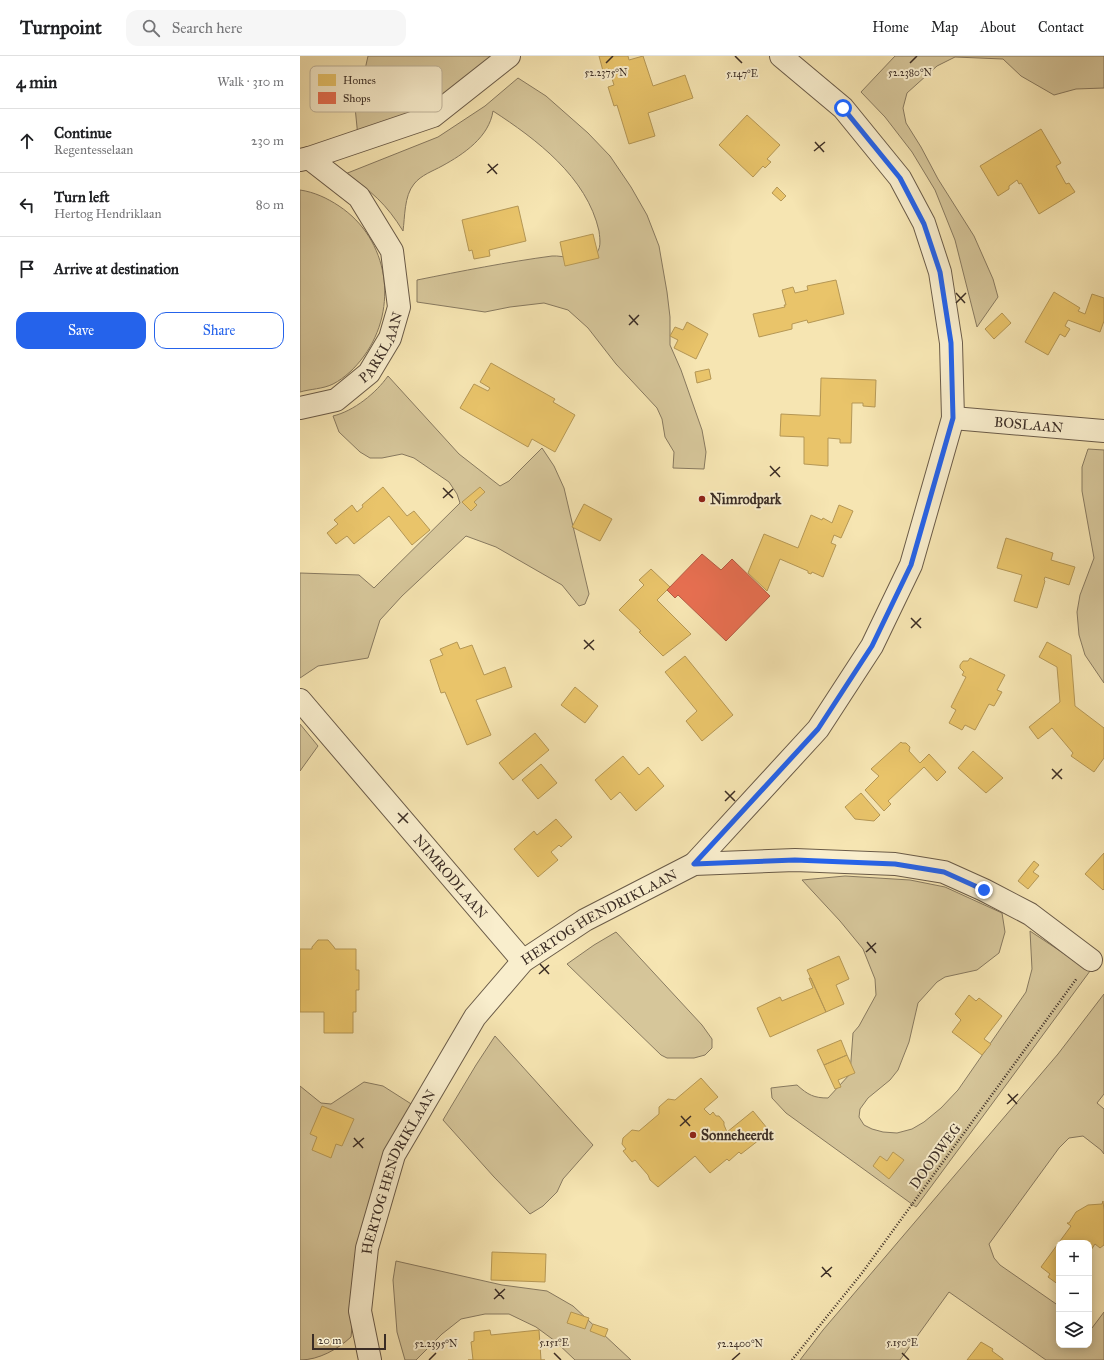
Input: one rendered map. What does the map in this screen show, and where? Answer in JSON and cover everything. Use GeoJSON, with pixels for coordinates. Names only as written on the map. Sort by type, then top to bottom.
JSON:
{"type":"FeatureCollection","features":[{"type":"Feature","properties":{"kind":"street","name":"PARKLAAN"},"geometry":{"type":"LineString","coordinates":[[442,109],[509,56]]}},
{"type":"Feature","properties":{"kind":"street"},"geometry":{"type":"LineString","coordinates":[[694,864],[818,729],[872,646],[911,565],[953,418],[951,343],[940,272],[924,224],[900,178],[843,108],[781,56]]}},
{"type":"Feature","properties":{"kind":"street","name":"PARKLAAN"},"geometry":{"type":"LineString","coordinates":[[305,159],[433,116],[438,112]]}},
{"type":"Feature","properties":{"kind":"street","name":"PARKLAAN"},"geometry":{"type":"LineString","coordinates":[[300,408],[336,400],[369,373],[390,338],[399,307],[392,251],[359,197],[305,159]]}},
{"type":"Feature","properties":{"kind":"street","name":"BOSLAAN"},"geometry":{"type":"LineString","coordinates":[[953,418],[1104,431]]}},
{"type":"Feature","properties":{"kind":"street","name":"NIMRODLAAN"},"geometry":{"type":"LineString","coordinates":[[300,700],[523,961]]}},
{"type":"Feature","properties":{"kind":"street","name":"HERTOG HENDRIKLAAN"},"geometry":{"type":"LineString","coordinates":[[364,1358],[360,1312],[367,1248],[394,1155],[474,1018],[523,961],[585,920],[694,864],[795,860],[895,864],[944,872],[984,890],[1030,914],[1091,960]]}},
{"type":"Feature","properties":{"kind":"path","name":"DOODWEG"},"geometry":{"type":"LineString","coordinates":[[792,1360],[862,1273],[1091,960]]}},
{"type":"Feature","properties":{"kind":"shaded area"},"geometry":{"type":"Polygon","coordinates":[[[368,56],[497,56],[442,97],[442,66],[366,66],[368,56]]]}},
{"type":"Feature","properties":{"kind":"shaded area"},"geometry":{"type":"Polygon","coordinates":[[[895,56],[1104,56],[1104,88],[1076,89],[1054,95],[1021,76],[1003,59],[955,57],[937,66],[907,93],[903,108],[906,123],[938,179],[974,236],[993,279],[998,297],[977,327],[955,240],[935,190],[912,152],[885,117],[861,92],[895,56]]]}},
{"type":"Feature","properties":{"kind":"shaded area"},"geometry":{"type":"Polygon","coordinates":[[[518,78],[546,96],[588,133],[610,156],[631,187],[647,215],[659,246],[670,317],[670,345],[681,370],[702,430],[706,452],[704,469],[673,468],[674,452],[665,437],[662,419],[657,408],[616,364],[588,328],[568,310],[544,303],[485,312],[417,302],[417,280],[535,258],[557,256],[585,259],[594,256],[597,253],[600,238],[593,211],[572,177],[558,161],[542,147],[493,111],[491,120],[486,129],[474,144],[459,156],[424,176],[414,184],[408,194],[403,231],[391,213],[371,192],[345,174],[438,137],[485,106],[518,78]]]}},
{"type":"Feature","properties":{"kind":"shaded area"},"geometry":{"type":"Polygon","coordinates":[[[356,112],[414,112],[358,137],[356,112]]]}},
{"type":"Feature","properties":{"kind":"shaded area"},"geometry":{"type":"Polygon","coordinates":[[[300,190],[330,200],[356,220],[369,237],[378,255],[383,275],[385,296],[382,317],[375,337],[364,356],[357,364],[346,375],[333,384],[300,392],[300,190]]]}},
{"type":"Feature","properties":{"kind":"shaded area"},"geometry":{"type":"Polygon","coordinates":[[[388,376],[459,454],[500,486],[509,481],[542,448],[554,466],[564,488],[589,594],[585,604],[579,606],[562,585],[496,547],[466,536],[402,596],[380,620],[368,658],[318,666],[300,678],[300,573],[359,575],[374,588],[460,503],[457,494],[449,482],[414,458],[402,454],[382,458],[370,458],[360,452],[339,432],[333,416],[341,414],[356,406],[371,395],[388,376]]]}},
{"type":"Feature","properties":{"kind":"shaded area"},"geometry":{"type":"Polygon","coordinates":[[[1088,449],[1104,450],[1104,683],[1085,655],[1079,635],[1077,612],[1080,595],[1094,558],[1082,491],[1082,467],[1088,449]]]}},
{"type":"Feature","properties":{"kind":"shaded area"},"geometry":{"type":"Polygon","coordinates":[[[300,724],[318,746],[300,771],[300,724]]]}},
{"type":"Feature","properties":{"kind":"shaded area"},"geometry":{"type":"Polygon","coordinates":[[[845,876],[910,880],[945,887],[1002,913],[1005,932],[999,953],[977,970],[945,977],[937,982],[918,1003],[909,1042],[898,1070],[890,1080],[868,1098],[860,1109],[859,1117],[864,1125],[872,1129],[883,1132],[897,1133],[912,1129],[924,1122],[941,1108],[958,1090],[1026,992],[1032,969],[1030,931],[1090,971],[916,1207],[786,1113],[772,1098],[771,1088],[797,1085],[811,1095],[828,1098],[850,1074],[853,1033],[859,1026],[876,995],[875,979],[863,949],[840,921],[802,880],[845,876]]]}},
{"type":"Feature","properties":{"kind":"shaded area"},"geometry":{"type":"Polygon","coordinates":[[[616,932],[702,1025],[712,1039],[712,1048],[705,1055],[694,1058],[667,1058],[661,1055],[567,964],[616,932]]]}},
{"type":"Feature","properties":{"kind":"shaded area"},"geometry":{"type":"Polygon","coordinates":[[[1104,994],[1104,1094],[1097,1103],[1104,1109],[1104,1154],[1083,1136],[1069,1138],[1059,1148],[989,1244],[994,1258],[1000,1265],[1056,1304],[1056,1348],[1092,1348],[1092,1328],[1104,1312],[1104,1360],[1046,1360],[949,1292],[900,1360],[800,1360],[823,1330],[1058,1054],[1104,994]]]}},
{"type":"Feature","properties":{"kind":"shaded area"},"geometry":{"type":"Polygon","coordinates":[[[495,1036],[593,1145],[563,1179],[557,1192],[543,1206],[530,1214],[494,1177],[443,1120],[495,1036]]]}},
{"type":"Feature","properties":{"kind":"shaded area"},"geometry":{"type":"Polygon","coordinates":[[[364,1082],[383,1086],[416,1107],[358,1270],[351,1337],[328,1353],[307,1360],[300,1360],[300,1086],[321,1103],[331,1104],[364,1082]]]}},
{"type":"Feature","properties":{"kind":"shaded area"},"geometry":{"type":"Polygon","coordinates":[[[396,1261],[502,1285],[547,1291],[573,1306],[631,1360],[575,1360],[555,1341],[536,1327],[509,1314],[485,1314],[461,1319],[442,1334],[416,1360],[405,1360],[397,1332],[393,1280],[396,1261]]]}},
{"type":"Feature","properties":{"kind":"building: Homes"},"geometry":{"type":"Polygon","coordinates":[[[599,56],[628,56],[629,60],[643,56],[653,86],[685,75],[693,98],[648,113],[655,136],[629,144],[617,105],[614,106],[608,87],[614,85],[609,69],[603,71],[599,56]]]}},
{"type":"Feature","properties":{"kind":"building: Homes"},"geometry":{"type":"Polygon","coordinates":[[[747,115],[780,145],[767,159],[771,162],[765,168],[763,166],[753,177],[719,145],[747,115]]]}},
{"type":"Feature","properties":{"kind":"building: Homes"},"geometry":{"type":"Polygon","coordinates":[[[1041,129],[1061,163],[1056,166],[1066,184],[1069,183],[1075,192],[1039,214],[1021,183],[1019,184],[1017,180],[1009,186],[1009,189],[998,196],[980,166],[1041,129]]]}},
{"type":"Feature","properties":{"kind":"building: Homes"},"geometry":{"type":"Polygon","coordinates":[[[777,187],[786,196],[781,201],[772,193],[777,187]]]}},
{"type":"Feature","properties":{"kind":"building: Homes"},"geometry":{"type":"Polygon","coordinates":[[[518,206],[526,241],[489,250],[490,256],[474,259],[472,250],[469,251],[462,220],[518,206]]]}},
{"type":"Feature","properties":{"kind":"building: Homes"},"geometry":{"type":"Polygon","coordinates":[[[593,234],[599,258],[565,266],[560,242],[593,234]]]}},
{"type":"Feature","properties":{"kind":"building: Homes"},"geometry":{"type":"Polygon","coordinates":[[[836,280],[844,314],[808,323],[807,320],[792,324],[792,329],[759,337],[753,314],[785,307],[784,305],[786,305],[782,290],[793,287],[795,293],[808,290],[807,286],[836,280]]]}},
{"type":"Feature","properties":{"kind":"building: Homes"},"geometry":{"type":"Polygon","coordinates":[[[1054,292],[1080,308],[1078,311],[1085,314],[1092,294],[1104,298],[1104,321],[1100,332],[1068,320],[1065,326],[1070,329],[1065,337],[1060,334],[1048,355],[1025,342],[1054,292]]]}},
{"type":"Feature","properties":{"kind":"building: Homes"},"geometry":{"type":"Polygon","coordinates":[[[1002,313],[1011,323],[994,339],[985,329],[1002,313]]]}},
{"type":"Feature","properties":{"kind":"building: Homes"},"geometry":{"type":"Polygon","coordinates":[[[687,322],[708,334],[696,359],[674,348],[678,340],[670,336],[675,327],[683,330],[687,322]]]}},
{"type":"Feature","properties":{"kind":"building: Homes"},"geometry":{"type":"Polygon","coordinates":[[[491,363],[555,399],[553,402],[575,415],[555,452],[532,439],[528,447],[460,408],[474,384],[488,391],[490,388],[480,382],[491,363]]]}},
{"type":"Feature","properties":{"kind":"building: Homes"},"geometry":{"type":"Polygon","coordinates":[[[709,369],[711,379],[697,383],[695,372],[709,369]]]}},
{"type":"Feature","properties":{"kind":"building: Homes"},"geometry":{"type":"Polygon","coordinates":[[[821,378],[876,380],[875,407],[863,406],[863,403],[852,403],[851,443],[840,443],[840,439],[828,438],[828,466],[804,464],[804,437],[780,436],[781,414],[820,416],[821,378]]]}},
{"type":"Feature","properties":{"kind":"building: Homes"},"geometry":{"type":"Polygon","coordinates":[[[383,487],[407,516],[414,511],[430,530],[412,545],[389,516],[354,544],[347,536],[336,544],[327,533],[338,524],[334,520],[352,505],[357,512],[363,507],[362,505],[383,487]]]}},
{"type":"Feature","properties":{"kind":"building: Homes"},"geometry":{"type":"Polygon","coordinates":[[[480,487],[485,492],[474,502],[477,505],[471,511],[462,502],[480,487]]]}},
{"type":"Feature","properties":{"kind":"building: Homes"},"geometry":{"type":"Polygon","coordinates":[[[584,504],[612,519],[600,541],[572,527],[584,504]]]}},
{"type":"Feature","properties":{"kind":"building: Homes"},"geometry":{"type":"Polygon","coordinates":[[[839,505],[853,511],[841,538],[834,535],[831,543],[836,545],[823,577],[812,572],[811,574],[808,573],[808,571],[780,559],[767,591],[748,573],[764,534],[798,548],[811,515],[822,520],[823,518],[832,523],[839,505]]]}},
{"type":"Feature","properties":{"kind":"building: Homes"},"geometry":{"type":"Polygon","coordinates":[[[1006,538],[1053,553],[1051,560],[1075,567],[1069,585],[1045,577],[1037,608],[1014,601],[1022,575],[997,568],[1006,538]]]}},
{"type":"Feature","properties":{"kind":"building: Homes"},"geometry":{"type":"Polygon","coordinates":[[[651,569],[670,587],[657,600],[691,634],[663,656],[639,632],[641,631],[619,610],[644,585],[639,580],[651,569]]]}},
{"type":"Feature","properties":{"kind":"building: Homes"},"geometry":{"type":"Polygon","coordinates":[[[457,642],[460,649],[472,645],[484,675],[505,667],[512,687],[476,700],[491,735],[467,745],[445,692],[441,693],[430,660],[443,655],[440,649],[457,642]]]}},
{"type":"Feature","properties":{"kind":"building: Homes"},"geometry":{"type":"Polygon","coordinates":[[[1047,642],[1071,655],[1075,706],[1104,728],[1104,758],[1094,772],[1071,756],[1073,753],[1052,728],[1038,739],[1029,727],[1060,702],[1057,667],[1039,657],[1047,642]]]}},
{"type":"Feature","properties":{"kind":"building: Homes"},"geometry":{"type":"Polygon","coordinates":[[[685,656],[733,715],[702,741],[686,721],[697,711],[665,672],[685,656]]]}},
{"type":"Feature","properties":{"kind":"building: Homes"},"geometry":{"type":"Polygon","coordinates":[[[970,658],[1005,675],[997,690],[1002,692],[994,706],[989,704],[975,730],[965,725],[962,730],[949,723],[956,710],[951,707],[966,677],[962,675],[964,672],[960,668],[960,665],[963,661],[968,661],[970,658]]]}},
{"type":"Feature","properties":{"kind":"building: Homes"},"geometry":{"type":"Polygon","coordinates":[[[575,687],[598,706],[585,723],[561,705],[575,687]]]}},
{"type":"Feature","properties":{"kind":"building: Homes"},"geometry":{"type":"Polygon","coordinates":[[[535,733],[549,750],[513,780],[499,763],[535,733]]]}},
{"type":"Feature","properties":{"kind":"building: Homes"},"geometry":{"type":"Polygon","coordinates":[[[901,742],[906,743],[910,747],[909,751],[920,763],[929,754],[946,772],[937,781],[924,767],[888,801],[891,804],[884,811],[865,790],[879,776],[871,769],[901,742]]]}},
{"type":"Feature","properties":{"kind":"building: Homes"},"geometry":{"type":"Polygon","coordinates":[[[973,751],[1003,778],[986,793],[958,768],[973,751]]]}},
{"type":"Feature","properties":{"kind":"building: Homes"},"geometry":{"type":"Polygon","coordinates":[[[623,756],[639,775],[648,767],[664,786],[636,811],[620,792],[611,800],[595,780],[623,756]]]}},
{"type":"Feature","properties":{"kind":"building: Homes"},"geometry":{"type":"Polygon","coordinates":[[[541,764],[557,783],[538,799],[522,780],[541,764]]]}},
{"type":"Feature","properties":{"kind":"building: Homes"},"geometry":{"type":"Polygon","coordinates":[[[861,793],[880,815],[874,821],[855,819],[845,807],[861,793]]]}},
{"type":"Feature","properties":{"kind":"building: Homes"},"geometry":{"type":"Polygon","coordinates":[[[556,819],[572,837],[561,847],[559,845],[551,852],[558,860],[538,877],[514,849],[534,831],[537,835],[556,819]]]}},
{"type":"Feature","properties":{"kind":"building: Homes"},"geometry":{"type":"Polygon","coordinates":[[[1104,853],[1104,889],[1103,890],[1085,874],[1104,853]]]}},
{"type":"Feature","properties":{"kind":"building: Homes"},"geometry":{"type":"Polygon","coordinates":[[[1034,861],[1039,865],[1033,872],[1039,876],[1028,889],[1018,881],[1034,861]]]}},
{"type":"Feature","properties":{"kind":"building: Homes"},"geometry":{"type":"Polygon","coordinates":[[[318,940],[328,940],[335,949],[356,949],[356,970],[359,970],[359,990],[356,990],[356,1012],[353,1012],[353,1033],[324,1033],[324,1012],[300,1012],[300,949],[312,949],[318,940]]]}},
{"type":"Feature","properties":{"kind":"building: Homes"},"geometry":{"type":"Polygon","coordinates":[[[839,956],[849,979],[836,985],[844,1004],[826,1012],[807,970],[839,956]]]}},
{"type":"Feature","properties":{"kind":"building: Homes"},"geometry":{"type":"Polygon","coordinates":[[[809,978],[811,978],[826,1012],[770,1037],[757,1008],[780,997],[782,1001],[813,988],[809,978]]]}},
{"type":"Feature","properties":{"kind":"building: Homes"},"geometry":{"type":"Polygon","coordinates":[[[969,995],[976,1001],[979,998],[1002,1016],[984,1039],[991,1044],[982,1055],[952,1032],[961,1020],[955,1014],[969,995]]]}},
{"type":"Feature","properties":{"kind":"building: Homes"},"geometry":{"type":"Polygon","coordinates":[[[841,1040],[847,1055],[824,1065],[817,1050],[841,1040]]]}},
{"type":"Feature","properties":{"kind":"building: Homes"},"geometry":{"type":"Polygon","coordinates":[[[847,1055],[855,1073],[838,1080],[841,1087],[835,1089],[824,1065],[847,1055]]]}},
{"type":"Feature","properties":{"kind":"building: Homes","name":"Sonneheerdt"},"geometry":{"type":"Polygon","coordinates":[[[701,1078],[718,1097],[704,1109],[710,1115],[713,1112],[716,1116],[719,1116],[724,1122],[727,1132],[753,1111],[767,1128],[757,1137],[759,1140],[741,1154],[739,1152],[729,1161],[727,1159],[710,1173],[695,1156],[658,1187],[650,1180],[648,1175],[635,1160],[632,1162],[623,1151],[626,1149],[622,1144],[623,1138],[632,1130],[639,1131],[659,1114],[659,1107],[668,1099],[675,1100],[701,1078]]]}},
{"type":"Feature","properties":{"kind":"building: Homes"},"geometry":{"type":"Polygon","coordinates":[[[322,1106],[354,1119],[342,1146],[336,1144],[331,1158],[312,1150],[317,1137],[310,1134],[322,1106]]]}},
{"type":"Feature","properties":{"kind":"building: Homes"},"geometry":{"type":"Polygon","coordinates":[[[893,1152],[904,1160],[889,1179],[873,1166],[880,1156],[887,1161],[893,1152]]]}},
{"type":"Feature","properties":{"kind":"building: Homes"},"geometry":{"type":"Polygon","coordinates":[[[1103,1201],[1104,1245],[1100,1248],[1095,1244],[1092,1248],[1092,1240],[1061,1240],[1071,1226],[1067,1223],[1069,1223],[1076,1212],[1088,1205],[1102,1204],[1103,1201]]]}},
{"type":"Feature","properties":{"kind":"building: Homes"},"geometry":{"type":"Polygon","coordinates":[[[1056,1246],[1056,1283],[1048,1277],[1050,1274],[1041,1267],[1056,1246]]]}},
{"type":"Feature","properties":{"kind":"building: Homes"},"geometry":{"type":"Polygon","coordinates":[[[492,1252],[546,1254],[545,1282],[491,1280],[492,1252]]]}},
{"type":"Feature","properties":{"kind":"building: Homes"},"geometry":{"type":"Polygon","coordinates":[[[571,1312],[589,1318],[585,1329],[567,1323],[571,1312]]]}},
{"type":"Feature","properties":{"kind":"building: Homes"},"geometry":{"type":"Polygon","coordinates":[[[593,1324],[608,1329],[605,1337],[590,1331],[593,1324]]]}},
{"type":"Feature","properties":{"kind":"building: Homes"},"geometry":{"type":"Polygon","coordinates":[[[490,1330],[491,1335],[539,1330],[541,1360],[473,1360],[471,1342],[474,1341],[474,1332],[490,1330]]]}},
{"type":"Feature","properties":{"kind":"building: Homes"},"geometry":{"type":"Polygon","coordinates":[[[981,1342],[993,1349],[992,1351],[1003,1360],[967,1360],[981,1342]]]}},
{"type":"Feature","properties":{"kind":"building: Shops"},"geometry":{"type":"Polygon","coordinates":[[[702,554],[721,570],[732,559],[770,596],[726,641],[678,595],[675,598],[667,590],[702,554]]]}},
{"type":"Feature","properties":{"kind":"place","name":"Nimrodpark"},"geometry":{"type":"Point","coordinates":[702,499]}},
{"type":"Feature","properties":{"kind":"place","name":"Sonneheerdt"},"geometry":{"type":"Point","coordinates":[693,1135]}},
{"type":"Feature","properties":{"kind":"route"},"geometry":{"type":"LineString","coordinates":[[843,108],[900,178],[924,224],[940,272],[951,343],[953,418],[911,565],[872,646],[818,729],[694,864],[795,860],[895,864],[944,872],[984,890]]}}]}
